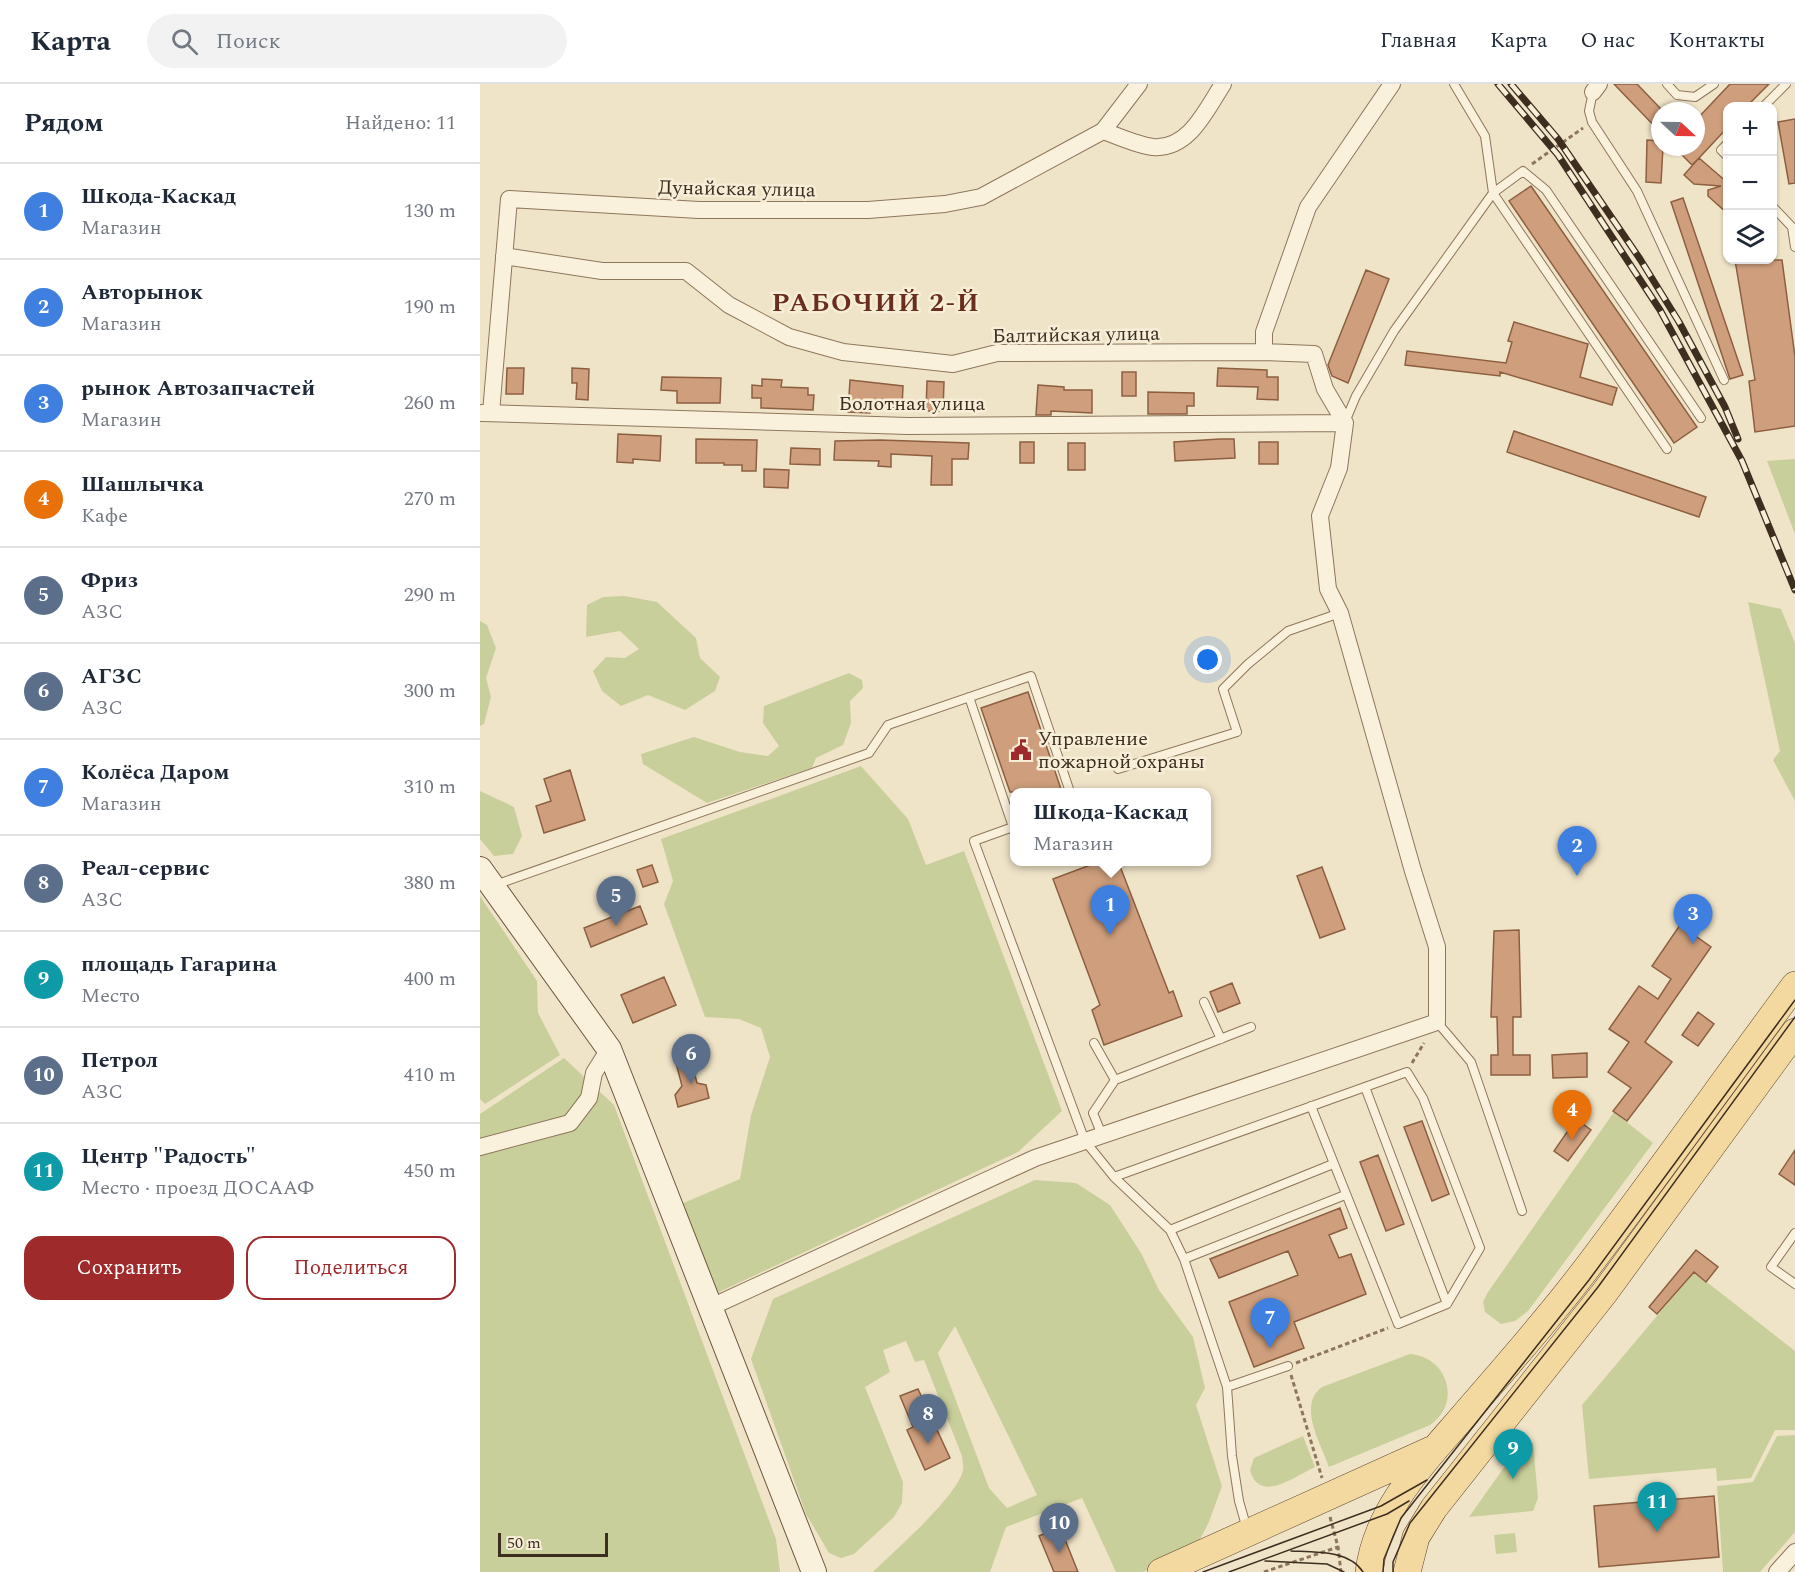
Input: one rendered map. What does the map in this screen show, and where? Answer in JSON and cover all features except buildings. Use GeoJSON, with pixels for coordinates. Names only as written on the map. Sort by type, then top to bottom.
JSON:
{"type":"FeatureCollection","features":[{"type":"Feature","properties":{"kind":"main road"},"geometry":{"type":"LineString","coordinates":[[486,878],[609,1049],[812,1571]]}},
{"type":"Feature","properties":{"kind":"main road"},"geometry":{"type":"LineString","coordinates":[[1369,1572],[1376,1537],[1387,1514],[1432,1450],[1474,1404],[1582,1275],[1795,985]]}},
{"type":"Feature","properties":{"kind":"main road"},"geometry":{"type":"LineString","coordinates":[[1405,1572],[1416,1537],[1434,1508],[1605,1292],[1795,1032]]}},
{"type":"Feature","properties":{"kind":"main road"},"geometry":{"type":"LineString","coordinates":[[1161,1572],[1432,1450]]}},
{"type":"Feature","properties":{"kind":"main road"},"geometry":{"type":"LineString","coordinates":[[1337,1492],[1363,1490],[1374,1497],[1387,1514],[1405,1572]]}},
{"type":"Feature","properties":{"kind":"street","name":"Дунайская улица"},"geometry":{"type":"LineString","coordinates":[[486,413],[509,200],[699,210],[867,210],[945,204],[981,197],[1103,132],[1139,84]]}},
{"type":"Feature","properties":{"kind":"street"},"geometry":{"type":"LineString","coordinates":[[1103,132],[1152,147],[1174,146],[1195,127],[1223,84]]}},
{"type":"Feature","properties":{"kind":"street"},"geometry":{"type":"LineString","coordinates":[[1264,352],[1264,332],[1308,207],[1392,84]]}},
{"type":"Feature","properties":{"kind":"street","name":"Балтийская улица"},"geometry":{"type":"LineString","coordinates":[[504,256],[602,271],[686,271],[729,305],[789,338],[843,352],[953,364],[997,353],[1264,352],[1314,354],[1325,388],[1345,423]]}},
{"type":"Feature","properties":{"kind":"street","name":"Болотная улица"},"geometry":{"type":"LineString","coordinates":[[486,413],[908,426],[1345,423]]}},
{"type":"Feature","properties":{"kind":"street"},"geometry":{"type":"LineString","coordinates":[[711,1307],[1035,1158],[1437,1022],[1437,947],[1413,871],[1340,613],[1328,589],[1320,516],[1339,468],[1345,423]]}},
{"type":"Feature","properties":{"kind":"street"},"geometry":{"type":"LineString","coordinates":[[480,1147],[570,1123],[588,1098],[594,1073],[609,1049]]}},
{"type":"Feature","properties":{"kind":"street"},"geometry":{"type":"LineString","coordinates":[[1777,1572],[1795,1552]]}},
{"type":"Feature","properties":{"kind":"lane"},"geometry":{"type":"LineString","coordinates":[[1454,84],[1485,136],[1493,193],[1667,449]]}},
{"type":"Feature","properties":{"kind":"lane"},"geometry":{"type":"LineString","coordinates":[[1667,84],[1677,94],[1695,97],[1714,84]]}},
{"type":"Feature","properties":{"kind":"lane"},"geometry":{"type":"LineString","coordinates":[[1768,102],[1786,84]]}},
{"type":"Feature","properties":{"kind":"lane"},"geometry":{"type":"LineString","coordinates":[[1791,84],[1795,88]]}},
{"type":"Feature","properties":{"kind":"lane"},"geometry":{"type":"LineString","coordinates":[[1596,88],[1589,111],[1592,122],[1637,191],[1724,380]]}},
{"type":"Feature","properties":{"kind":"lane"},"geometry":{"type":"LineString","coordinates":[[1345,423],[1356,396],[1394,331],[1493,193],[1523,171],[1546,190],[1701,418]]}},
{"type":"Feature","properties":{"kind":"lane"},"geometry":{"type":"LineString","coordinates":[[1777,210],[1792,227],[1795,247]]}},
{"type":"Feature","properties":{"kind":"lane"},"geometry":{"type":"LineString","coordinates":[[1118,769],[1237,732],[1223,689],[1248,664],[1288,631],[1340,613]]}},
{"type":"Feature","properties":{"kind":"lane"},"geometry":{"type":"LineString","coordinates":[[486,878],[870,753],[888,725],[1031,676],[1069,788]]}},
{"type":"Feature","properties":{"kind":"lane"},"geometry":{"type":"LineString","coordinates":[[969,697],[1010,817]]}},
{"type":"Feature","properties":{"kind":"lane"},"geometry":{"type":"LineString","coordinates":[[1010,827],[974,841],[1085,1141],[1113,1177],[1170,1230],[1184,1259],[1227,1387],[1232,1456],[1239,1501],[1248,1533]]}},
{"type":"Feature","properties":{"kind":"lane"},"geometry":{"type":"LineString","coordinates":[[1204,1002],[1221,1038]]}},
{"type":"Feature","properties":{"kind":"lane"},"geometry":{"type":"LineString","coordinates":[[1437,1022],[1471,1062],[1522,1210]]}},
{"type":"Feature","properties":{"kind":"lane"},"geometry":{"type":"LineString","coordinates":[[1102,1135],[1093,1113],[1114,1080],[1251,1027]]}},
{"type":"Feature","properties":{"kind":"lane"},"geometry":{"type":"LineString","coordinates":[[1094,1043],[1114,1080]]}},
{"type":"Feature","properties":{"kind":"lane"},"geometry":{"type":"LineString","coordinates":[[1113,1177],[1311,1106],[1407,1072],[1423,1098],[1480,1248],[1447,1304],[1398,1324],[1311,1106]]}},
{"type":"Feature","properties":{"kind":"lane"},"geometry":{"type":"LineString","coordinates":[[1365,1087],[1447,1304]]}},
{"type":"Feature","properties":{"kind":"lane"},"geometry":{"type":"LineString","coordinates":[[1170,1230],[1333,1164]]}},
{"type":"Feature","properties":{"kind":"lane"},"geometry":{"type":"LineString","coordinates":[[1184,1259],[1345,1195]]}},
{"type":"Feature","properties":{"kind":"lane"},"geometry":{"type":"LineString","coordinates":[[1795,1233],[1771,1267],[1795,1284]]}},
{"type":"Feature","properties":{"kind":"lane"},"geometry":{"type":"LineString","coordinates":[[1227,1387],[1288,1366]]}},
{"type":"Feature","properties":{"kind":"path"},"geometry":{"type":"LineString","coordinates":[[1523,171],[1592,122]]}},
{"type":"Feature","properties":{"kind":"path"},"geometry":{"type":"LineString","coordinates":[[1407,1072],[1437,1022]]}},
{"type":"Feature","properties":{"kind":"path"},"geometry":{"type":"LineString","coordinates":[[1341,1572],[1337,1492],[1322,1479],[1288,1366],[1398,1324]]}},
{"type":"Feature","properties":{"kind":"path"},"geometry":{"type":"LineString","coordinates":[[1264,1572],[1338,1547]]}},
{"type":"Feature","properties":{"kind":"green space"},"geometry":{"type":"Polygon","coordinates":[[[1795,459],[1795,534],[1767,461],[1795,459]]]}},
{"type":"Feature","properties":{"kind":"green space"},"geometry":{"type":"Polygon","coordinates":[[[625,596],[657,602],[696,638],[700,658],[720,677],[715,691],[685,710],[648,695],[621,706],[602,691],[593,671],[606,657],[625,658],[639,649],[620,631],[586,637],[587,605],[603,597],[625,596]]]}},
{"type":"Feature","properties":{"kind":"green space"},"geometry":{"type":"Polygon","coordinates":[[[1748,602],[1781,609],[1795,643],[1795,801],[1773,760],[1780,751],[1748,602]]]}},
{"type":"Feature","properties":{"kind":"green space"},"geometry":{"type":"Polygon","coordinates":[[[480,621],[487,625],[496,648],[486,678],[491,697],[484,724],[480,726],[480,621]]]}},
{"type":"Feature","properties":{"kind":"green space"},"geometry":{"type":"Polygon","coordinates":[[[849,673],[862,680],[863,688],[850,701],[851,723],[843,745],[816,758],[812,768],[707,803],[643,764],[641,754],[694,737],[740,752],[768,756],[779,746],[763,723],[764,706],[849,673]]]}},
{"type":"Feature","properties":{"kind":"green space"},"geometry":{"type":"Polygon","coordinates":[[[861,766],[908,819],[926,865],[964,851],[1062,1111],[1018,1152],[717,1293],[681,1204],[740,1179],[751,1115],[770,1057],[761,1028],[739,1019],[705,1017],[664,904],[673,881],[661,839],[861,766]]]}},
{"type":"Feature","properties":{"kind":"green space"},"geometry":{"type":"Polygon","coordinates":[[[480,791],[514,807],[522,836],[513,854],[494,856],[480,839],[480,791]]]}},
{"type":"Feature","properties":{"kind":"green space"},"geometry":{"type":"Polygon","coordinates":[[[480,896],[537,981],[538,1013],[560,1055],[485,1104],[480,1099],[480,896]]]}},
{"type":"Feature","properties":{"kind":"green space"},"geometry":{"type":"Polygon","coordinates":[[[564,1058],[614,1105],[776,1539],[780,1572],[480,1572],[480,1114],[564,1058]]]}},
{"type":"Feature","properties":{"kind":"green space"},"geometry":{"type":"Polygon","coordinates":[[[1614,1112],[1653,1143],[1528,1311],[1515,1321],[1501,1324],[1485,1312],[1483,1302],[1488,1292],[1614,1112]]]}},
{"type":"Feature","properties":{"kind":"green space"},"geometry":{"type":"Polygon","coordinates":[[[1035,1180],[1076,1183],[1110,1205],[1141,1253],[1159,1290],[1193,1337],[1205,1388],[1196,1405],[1222,1486],[1209,1522],[1197,1545],[1143,1572],[1116,1572],[1082,1498],[1006,1527],[990,1572],[873,1572],[938,1508],[959,1481],[963,1468],[962,1456],[924,1360],[915,1362],[906,1341],[883,1350],[890,1372],[865,1387],[903,1482],[902,1503],[894,1517],[854,1554],[841,1558],[829,1553],[806,1514],[751,1359],[773,1299],[1035,1180]],[[955,1326],[938,1353],[989,1488],[1007,1508],[1037,1495],[955,1326]]]}},
{"type":"Feature","properties":{"kind":"green space"},"geometry":{"type":"Polygon","coordinates":[[[1694,1272],[1795,1351],[1795,1430],[1775,1430],[1751,1478],[1717,1481],[1716,1468],[1589,1479],[1582,1405],[1694,1272]]]}},
{"type":"Feature","properties":{"kind":"green space"},"geometry":{"type":"Polygon","coordinates":[[[1410,1354],[1434,1363],[1446,1382],[1448,1394],[1446,1405],[1440,1416],[1430,1425],[1329,1467],[1313,1425],[1311,1404],[1315,1395],[1322,1387],[1410,1354]]]}},
{"type":"Feature","properties":{"kind":"green space"},"geometry":{"type":"Polygon","coordinates":[[[1795,1435],[1795,1532],[1760,1572],[1723,1572],[1717,1486],[1753,1482],[1777,1436],[1795,1435]]]}},
{"type":"Feature","properties":{"kind":"green space"},"geometry":{"type":"Polygon","coordinates":[[[1303,1436],[1315,1467],[1288,1481],[1269,1487],[1255,1480],[1250,1470],[1254,1458],[1303,1436]]]}},
{"type":"Feature","properties":{"kind":"green space"},"geometry":{"type":"Polygon","coordinates":[[[1524,1439],[1533,1443],[1538,1498],[1533,1511],[1469,1517],[1524,1439]]]}},
{"type":"Feature","properties":{"kind":"green space"},"geometry":{"type":"Polygon","coordinates":[[[1515,1533],[1517,1552],[1496,1554],[1494,1535],[1515,1533]]]}},
{"type":"Feature","properties":{"kind":"tram line"},"geometry":{"type":"LineString","coordinates":[[1383,1572],[1384,1559],[1401,1518],[1589,1280],[1795,1000]]}},
{"type":"Feature","properties":{"kind":"tram line"},"geometry":{"type":"LineString","coordinates":[[1393,1572],[1393,1562],[1410,1523],[1598,1287],[1795,1017]]}},
{"type":"Feature","properties":{"kind":"tram line"},"geometry":{"type":"LineString","coordinates":[[1203,1572],[1381,1506],[1427,1480]]}},
{"type":"Feature","properties":{"kind":"tram line"},"geometry":{"type":"LineString","coordinates":[[1229,1572],[1387,1514],[1409,1501]]}},
{"type":"Feature","properties":{"kind":"tram line"},"geometry":{"type":"LineString","coordinates":[[1291,1551],[1320,1552],[1340,1556],[1357,1565],[1363,1572]]}},
{"type":"Feature","properties":{"kind":"tram line"},"geometry":{"type":"LineString","coordinates":[[1265,1561],[1327,1564],[1344,1572]]}},
{"type":"Feature","properties":{"kind":"railway"},"geometry":{"type":"LineString","coordinates":[[1498,84],[1558,155],[1660,310],[1742,461],[1795,590]]}},
{"type":"Feature","properties":{"kind":"railway"},"geometry":{"type":"LineString","coordinates":[[1511,84],[1558,139],[1640,259],[1679,322],[1725,407],[1738,439]]}},
{"type":"Feature","properties":{"kind":"place","name":"Управление пожарной охраны"},"geometry":{"type":"Point","coordinates":[1021,750]}},
{"type":"Feature","properties":{"kind":"place","name":"Авторынок"},"geometry":{"type":"Point","coordinates":[1577,876]}},
{"type":"Feature","properties":{"kind":"place","name":"Фриз"},"geometry":{"type":"Point","coordinates":[616,926]}},
{"type":"Feature","properties":{"kind":"place","name":"Шкода-Каскад"},"geometry":{"type":"Point","coordinates":[1110,935]}},
{"type":"Feature","properties":{"kind":"place","name":"рынок Автозапчастей"},"geometry":{"type":"Point","coordinates":[1693,944]}},
{"type":"Feature","properties":{"kind":"place","name":"АГЗС"},"geometry":{"type":"Point","coordinates":[691,1084]}},
{"type":"Feature","properties":{"kind":"place","name":"Шашлычка"},"geometry":{"type":"Point","coordinates":[1572,1140]}},
{"type":"Feature","properties":{"kind":"place","name":"Колёса Даром"},"geometry":{"type":"Point","coordinates":[1270,1348]}},
{"type":"Feature","properties":{"kind":"place","name":"Реал-сервис"},"geometry":{"type":"Point","coordinates":[928,1444]}},
{"type":"Feature","properties":{"kind":"place","name":"площадь Гагарина"},"geometry":{"type":"Point","coordinates":[1513,1479]}},
{"type":"Feature","properties":{"kind":"place","name":"Центр \"Радость\""},"geometry":{"type":"Point","coordinates":[1657,1532]}},
{"type":"Feature","properties":{"kind":"place","name":"Петрол"},"geometry":{"type":"Point","coordinates":[1059,1553]}},
{"type":"Feature","properties":{"kind":"district","name":"РАБОЧИЙ 2‑Й"},"geometry":{"type":"Point","coordinates":[876,302]}}]}
